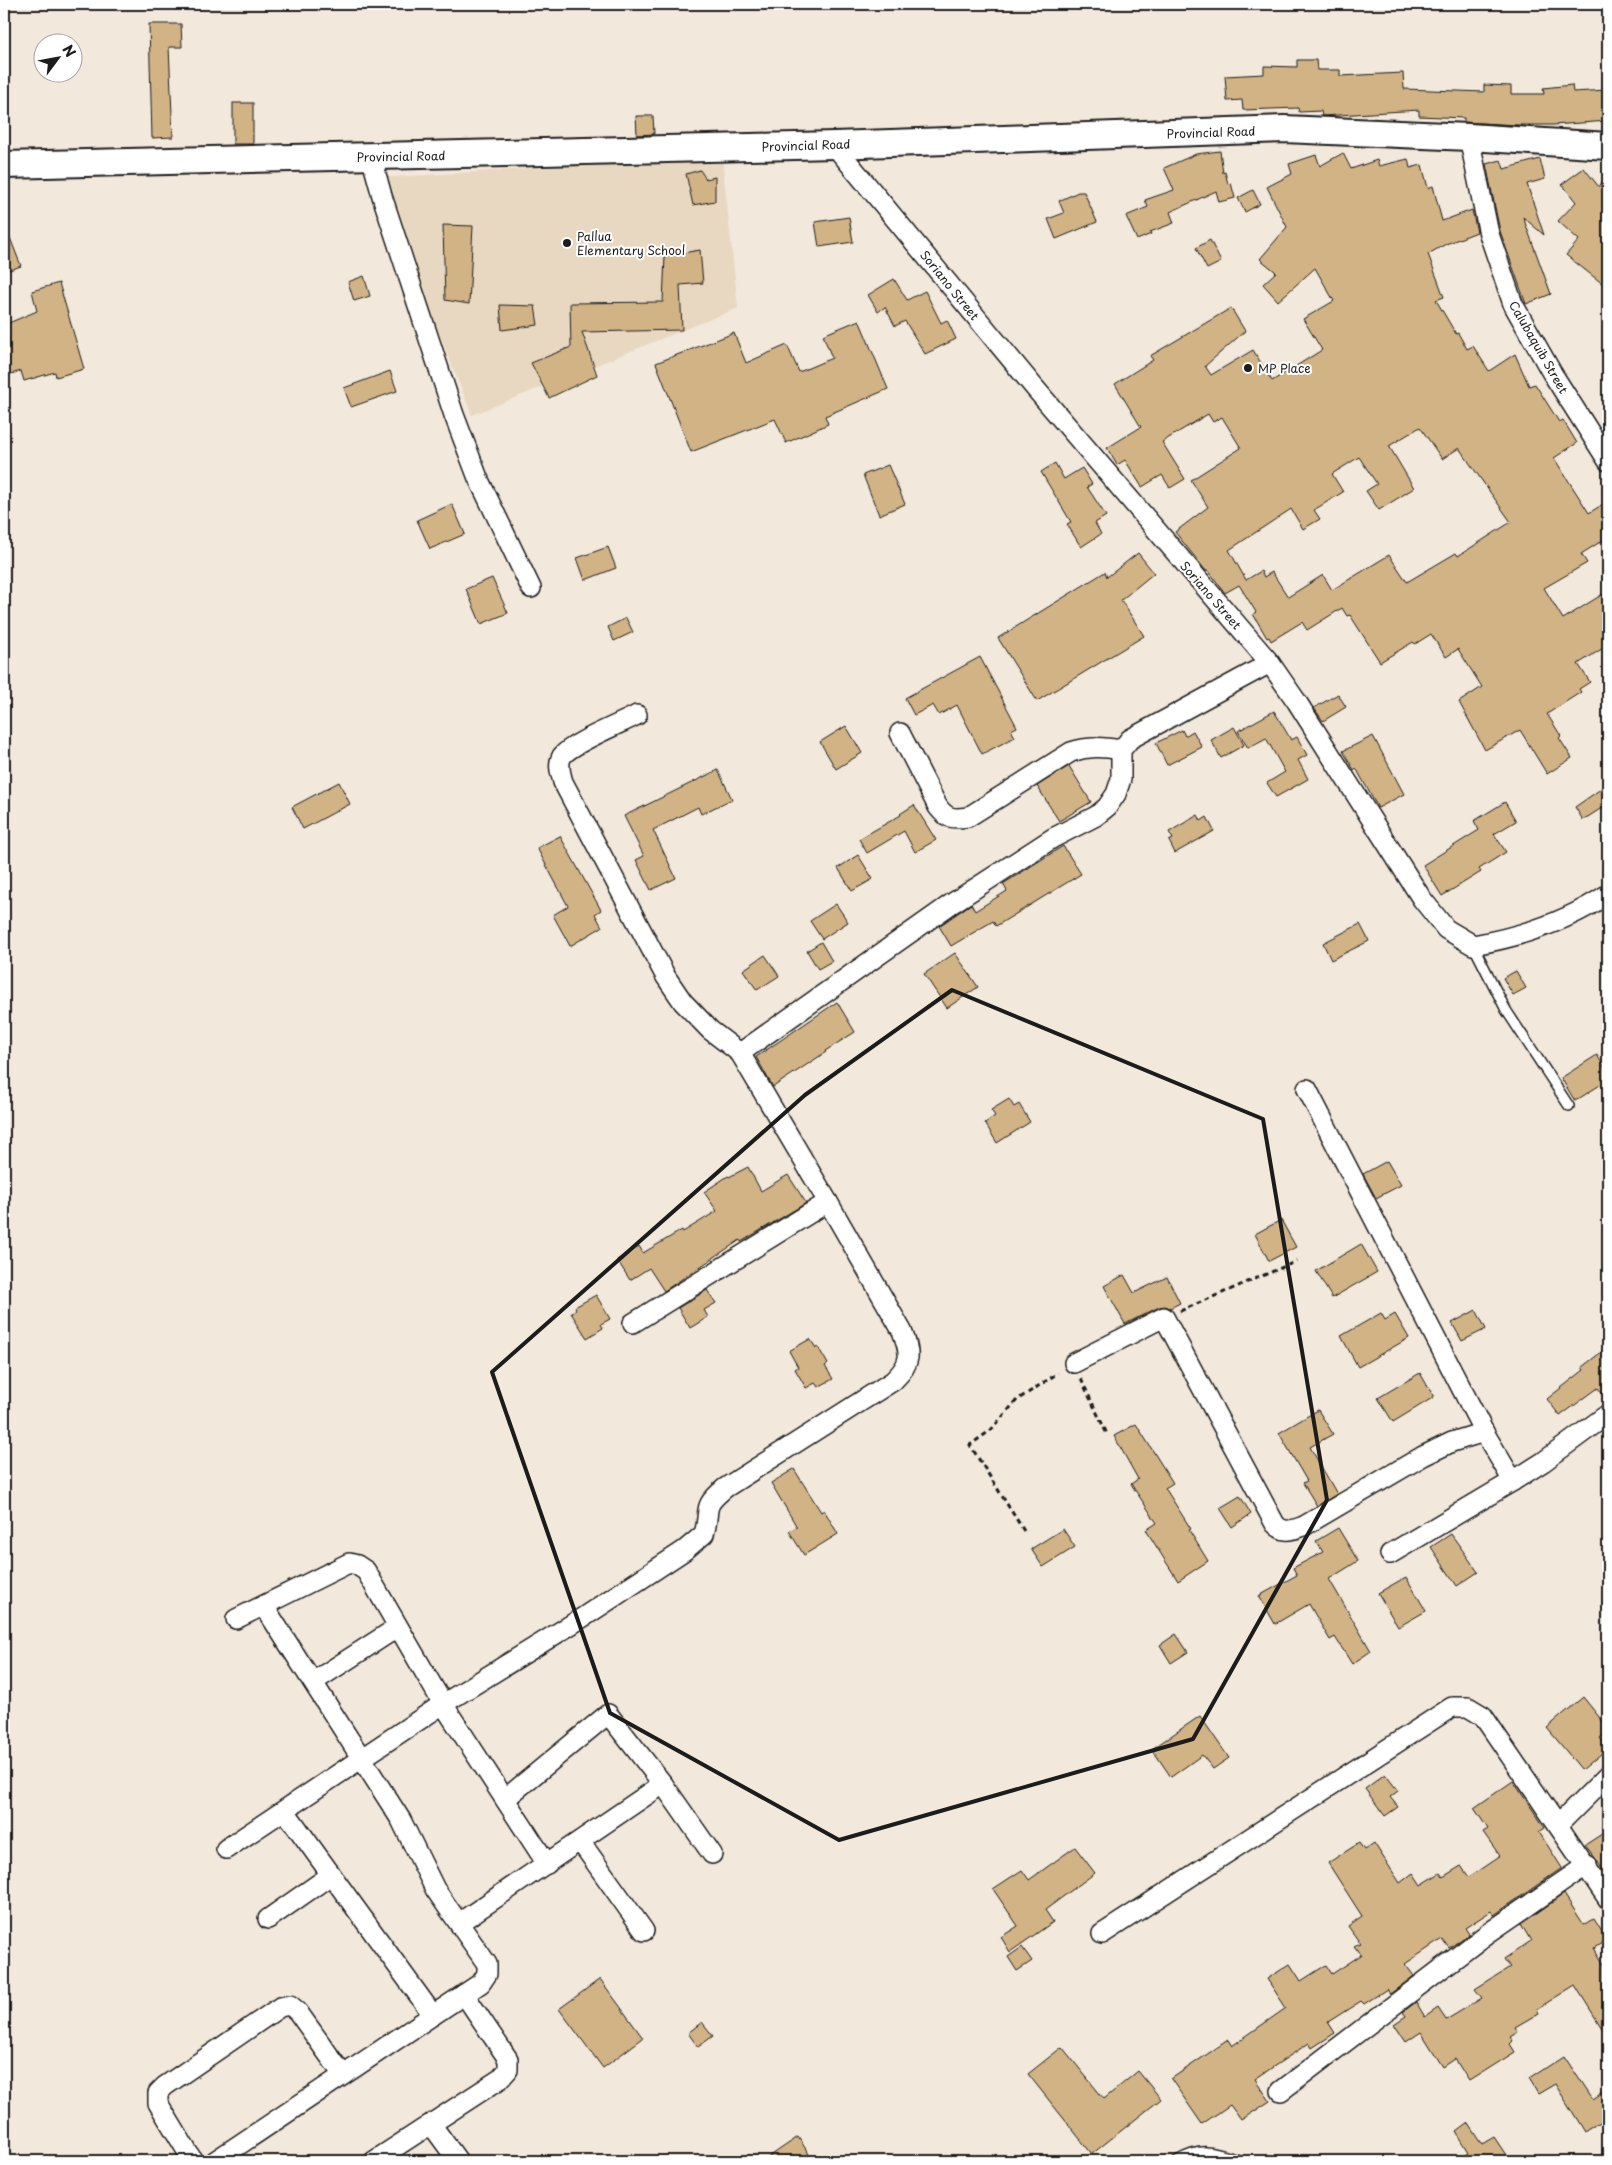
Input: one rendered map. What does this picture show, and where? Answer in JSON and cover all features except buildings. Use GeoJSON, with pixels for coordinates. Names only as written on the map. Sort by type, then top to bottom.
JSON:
{"type":"FeatureCollection","features":[{"type":"Feature","properties":{"kind":"main road","name":"Provincial Road"},"geometry":{"type":"LineString","coordinates":[[4,165],[834,145],[1284,129],[1469,137],[1608,146]]}},
{"type":"Feature","properties":{"kind":"street","name":"Calubaquib Street"},"geometry":{"type":"LineString","coordinates":[[1469,137],[1489,234],[1513,304],[1552,373],[1608,461]]}},
{"type":"Feature","properties":{"kind":"street","name":"Soriano Street"},"geometry":{"type":"LineString","coordinates":[[834,145],[1034,388],[1270,663],[1297,702],[1422,899],[1446,929],[1473,945]]}},
{"type":"Feature","properties":{"kind":"street"},"geometry":{"type":"LineString","coordinates":[[371,156],[382,196],[454,415],[478,478],[531,588]]}},
{"type":"Feature","properties":{"kind":"street"},"geometry":{"type":"LineString","coordinates":[[740,1053],[951,904],[1053,838],[1096,816],[1107,807],[1116,794],[1121,778],[1121,750],[1130,739],[1270,663]]}},
{"type":"Feature","properties":{"kind":"street"},"geometry":{"type":"LineString","coordinates":[[226,1849],[443,1704],[585,1616],[684,1550],[704,1534],[706,1508],[725,1488],[893,1381],[903,1371],[910,1359],[908,1346],[902,1331],[740,1053],[710,1030],[684,1002],[666,977],[563,782],[559,768],[561,758],[570,748],[637,715]]}},
{"type":"Feature","properties":{"kind":"street"},"geometry":{"type":"LineString","coordinates":[[900,733],[938,807],[945,816],[953,819],[968,817],[1071,752],[1086,747],[1121,750]]}},
{"type":"Feature","properties":{"kind":"street"},"geometry":{"type":"LineString","coordinates":[[1473,945],[1497,941],[1550,925],[1594,904],[1608,894]]}},
{"type":"Feature","properties":{"kind":"street"},"geometry":{"type":"LineString","coordinates":[[1307,1089],[1484,1432],[1513,1480]]}},
{"type":"Feature","properties":{"kind":"street"},"geometry":{"type":"LineString","coordinates":[[632,1323],[828,1202]]}},
{"type":"Feature","properties":{"kind":"street"},"geometry":{"type":"LineString","coordinates":[[1074,1363],[1164,1317],[1275,1524],[1280,1530],[1288,1531],[1304,1526],[1424,1456],[1452,1442],[1484,1432]]}},
{"type":"Feature","properties":{"kind":"street"},"geometry":{"type":"LineString","coordinates":[[1390,1554],[1543,1462],[1608,1414]]}},
{"type":"Feature","properties":{"kind":"street"},"geometry":{"type":"LineString","coordinates":[[236,1619],[349,1563],[366,1570],[443,1704],[547,1864]]}},
{"type":"Feature","properties":{"kind":"street"},"geometry":{"type":"LineString","coordinates":[[215,2161],[481,1983],[487,1974],[487,1964],[435,1889],[401,1820],[264,1606]]}},
{"type":"Feature","properties":{"kind":"street"},"geometry":{"type":"LineString","coordinates":[[312,1682],[398,1627]]}},
{"type":"Feature","properties":{"kind":"street"},"geometry":{"type":"LineString","coordinates":[[1102,1934],[1452,1707],[1468,1707],[1483,1716],[1608,1898]]}},
{"type":"Feature","properties":{"kind":"street"},"geometry":{"type":"LineString","coordinates":[[505,1799],[608,1714],[663,1784],[712,1854]]}},
{"type":"Feature","properties":{"kind":"street"},"geometry":{"type":"LineString","coordinates":[[1558,1825],[1608,1776]]}},
{"type":"Feature","properties":{"kind":"street"},"geometry":{"type":"LineString","coordinates":[[459,1923],[663,1784]]}},
{"type":"Feature","properties":{"kind":"street"},"geometry":{"type":"LineString","coordinates":[[285,1811],[433,2015]]}},
{"type":"Feature","properties":{"kind":"street"},"geometry":{"type":"LineString","coordinates":[[580,1841],[644,1931]]}},
{"type":"Feature","properties":{"kind":"street"},"geometry":{"type":"LineString","coordinates":[[1281,2091],[1487,1934],[1587,1865]]}},
{"type":"Feature","properties":{"kind":"street"},"geometry":{"type":"LineString","coordinates":[[268,1919],[331,1875]]}},
{"type":"Feature","properties":{"kind":"street"},"geometry":{"type":"LineString","coordinates":[[374,2161],[500,2079],[508,2070],[508,2059],[464,1994]]}},
{"type":"Feature","properties":{"kind":"street"},"geometry":{"type":"LineString","coordinates":[[193,2161],[158,2103],[158,2093],[165,2086],[280,2007],[290,2005],[298,2012],[343,2075]]}},
{"type":"Feature","properties":{"kind":"street"},"geometry":{"type":"LineString","coordinates":[[431,2124],[458,2161]]}},
{"type":"Feature","properties":{"kind":"lane"},"geometry":{"type":"LineString","coordinates":[[1473,945],[1506,1010],[1569,1106]]}},
{"type":"Feature","properties":{"kind":"lane"},"geometry":{"type":"LineString","coordinates":[[1177,2161],[1193,2152],[1215,2152],[1241,2161]]}},
{"type":"Feature","properties":{"kind":"path"},"geometry":{"type":"LineString","coordinates":[[1164,1317],[1297,1261]]}},
{"type":"Feature","properties":{"kind":"path"},"geometry":{"type":"LineString","coordinates":[[1024,1531],[970,1446],[991,1430],[1017,1400],[1074,1363],[1107,1434]]}},
{"type":"Feature","properties":{"kind":"highlighted area"},"geometry":{"type":"Polygon","coordinates":[[[952,990],[1263,1119],[1327,1500],[1193,1739],[839,1840],[610,1713],[492,1372],[805,1095],[952,990]]]}},
{"type":"Feature","properties":{"kind":"shaded area","name":"Pallua Elementary School"},"geometry":{"type":"Polygon","coordinates":[[[722,157],[738,308],[472,415],[376,178],[722,157]]]}},
{"type":"Feature","properties":{"kind":"place","name":"Pallua Elementary School"},"geometry":{"type":"Point","coordinates":[567,243]}},
{"type":"Feature","properties":{"kind":"place","name":"MP Place"},"geometry":{"type":"Point","coordinates":[1248,368]}}]}
